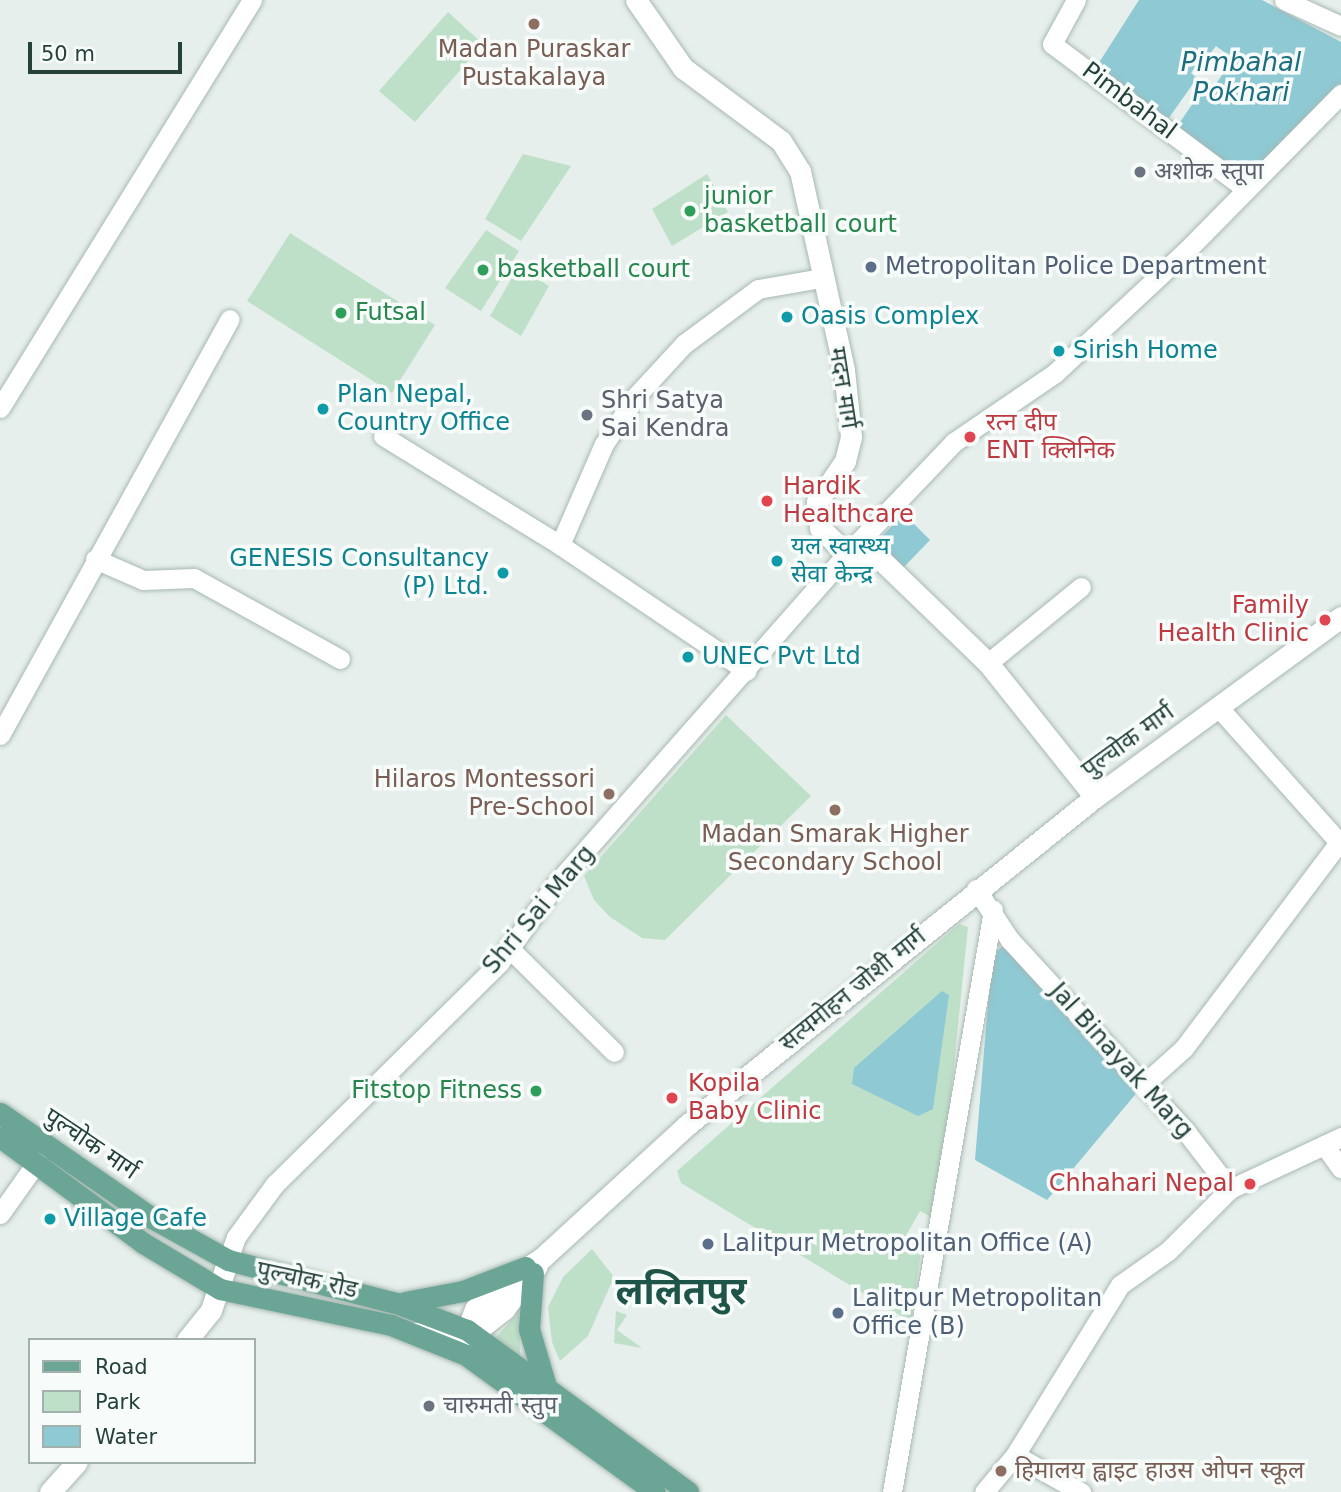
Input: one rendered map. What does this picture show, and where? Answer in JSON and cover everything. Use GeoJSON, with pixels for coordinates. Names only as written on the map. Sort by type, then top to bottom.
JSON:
{"type":"FeatureCollection","features":[{"type":"Feature","properties":{"kind":"main road","name":"मदन मार्ग"},"geometry":{"type":"LineString","coordinates":[[636,0],[683,68],[781,141],[800,171],[821,278],[844,370],[851,438],[845,461],[817,502],[817,520],[828,538],[847,554]]}},
{"type":"Feature","properties":{"kind":"main road"},"geometry":{"type":"LineString","coordinates":[[847,554],[874,553],[988,663],[1095,796]]}},
{"type":"Feature","properties":{"kind":"main road","name":"पुल्चोक मार्ग"},"geometry":{"type":"LineString","coordinates":[[976,889],[1095,796],[1341,617]]}},
{"type":"Feature","properties":{"kind":"main road","name":"सत्यमोहन जोशी मार्ग"},"geometry":{"type":"LineString","coordinates":[[467,1330],[475,1309],[534,1266],[687,1125],[976,889]]}},
{"type":"Feature","properties":{"kind":"main road","name":"पुल्चोक मार्ग"},"geometry":{"type":"LineString","coordinates":[[0,1114],[152,1218],[228,1260],[396,1303],[467,1330],[545,1383],[688,1492]]}},
{"type":"Feature","properties":{"kind":"main road","name":"पुल्चोक मार्ग"},"geometry":{"type":"LineString","coordinates":[[0,1137],[143,1243]]}},
{"type":"Feature","properties":{"kind":"main road","name":"पुल्चोक रोड"},"geometry":{"type":"LineString","coordinates":[[143,1243],[219,1289],[414,1334],[466,1355],[655,1492]]}},
{"type":"Feature","properties":{"kind":"main road"},"geometry":{"type":"LineString","coordinates":[[189,1338],[211,1310],[228,1260]]}},
{"type":"Feature","properties":{"kind":"main road"},"geometry":{"type":"LineString","coordinates":[[396,1303],[463,1292],[534,1266],[529,1329],[545,1383]]}},
{"type":"Feature","properties":{"kind":"main road"},"geometry":{"type":"LineString","coordinates":[[414,1334],[467,1330],[466,1355]]}},
{"type":"Feature","properties":{"kind":"main road"},"geometry":{"type":"LineString","coordinates":[[50,1492],[75,1464]]}},
{"type":"Feature","properties":{"kind":"street"},"geometry":{"type":"LineString","coordinates":[[0,408],[252,0]]}},
{"type":"Feature","properties":{"kind":"street","name":"Pimbahal"},"geometry":{"type":"LineString","coordinates":[[1076,0],[1052,44],[1246,189]]}},
{"type":"Feature","properties":{"kind":"street"},"geometry":{"type":"LineString","coordinates":[[1284,0],[1341,26]]}},
{"type":"Feature","properties":{"kind":"street","name":"Shri Sai Marg"},"geometry":{"type":"LineString","coordinates":[[228,1260],[236,1237],[275,1184],[499,963],[508,947],[555,886],[747,671],[847,554],[954,442],[1055,373],[1341,94]]}},
{"type":"Feature","properties":{"kind":"street"},"geometry":{"type":"LineString","coordinates":[[560,545],[604,444],[636,396],[684,344],[758,289],[821,278]]}},
{"type":"Feature","properties":{"kind":"street"},"geometry":{"type":"LineString","coordinates":[[0,735],[230,319]]}},
{"type":"Feature","properties":{"kind":"street"},"geometry":{"type":"LineString","coordinates":[[383,436],[560,545],[747,671]]}},
{"type":"Feature","properties":{"kind":"street"},"geometry":{"type":"LineString","coordinates":[[95,559],[143,580],[194,578],[340,659]]}},
{"type":"Feature","properties":{"kind":"street"},"geometry":{"type":"LineString","coordinates":[[988,663],[1081,587]]}},
{"type":"Feature","properties":{"kind":"street"},"geometry":{"type":"LineString","coordinates":[[1144,1084],[1201,1028],[1340,841],[1219,708]]}},
{"type":"Feature","properties":{"kind":"street","name":"Jal Binayak Marg"},"geometry":{"type":"LineString","coordinates":[[976,889],[993,909],[1010,940],[1144,1084],[1230,1189]]}},
{"type":"Feature","properties":{"kind":"street"},"geometry":{"type":"LineString","coordinates":[[892,1492],[993,909]]}},
{"type":"Feature","properties":{"kind":"street"},"geometry":{"type":"LineString","coordinates":[[508,947],[614,1052]]}},
{"type":"Feature","properties":{"kind":"street"},"geometry":{"type":"LineString","coordinates":[[984,1492],[1015,1455],[1120,1285],[1168,1251],[1230,1189],[1332,1141],[1341,1168]]}},
{"type":"Feature","properties":{"kind":"street"},"geometry":{"type":"LineString","coordinates":[[0,1214],[37,1162]]}},
{"type":"Feature","properties":{"kind":"street"},"geometry":{"type":"LineString","coordinates":[[1015,1455],[1081,1492]]}},
{"type":"Feature","properties":{"kind":"green space"},"geometry":{"type":"Polygon","coordinates":[[[448,12],[483,44],[415,122],[379,91],[448,12]]]}},
{"type":"Feature","properties":{"kind":"green space"},"geometry":{"type":"Polygon","coordinates":[[[523,154],[571,166],[521,241],[485,219],[523,154]]]}},
{"type":"Feature","properties":{"kind":"green space","name":"junior basketball court"},"geometry":{"type":"Polygon","coordinates":[[[707,174],[728,212],[672,246],[652,209],[707,174]]]}},
{"type":"Feature","properties":{"kind":"green space","name":"basketball court"},"geometry":{"type":"Polygon","coordinates":[[[486,230],[519,251],[481,311],[445,288],[486,230]]]}},
{"type":"Feature","properties":{"kind":"green space","name":"Futsal"},"geometry":{"type":"Polygon","coordinates":[[[290,233],[435,325],[392,393],[247,301],[290,233]]]}},
{"type":"Feature","properties":{"kind":"green space","name":"basketball court"},"geometry":{"type":"Polygon","coordinates":[[[518,267],[549,286],[521,336],[490,316],[518,267]]]}},
{"type":"Feature","properties":{"kind":"green space"},"geometry":{"type":"Polygon","coordinates":[[[726,715],[811,796],[665,940],[642,938],[610,917],[594,900],[584,876],[726,715]]]}},
{"type":"Feature","properties":{"kind":"green space"},"geometry":{"type":"Polygon","coordinates":[[[959,924],[968,927],[947,1134],[931,1217],[920,1211],[904,1239],[921,1250],[911,1322],[681,1183],[677,1171],[959,924]]]}},
{"type":"Feature","properties":{"kind":"green space"},"geometry":{"type":"Polygon","coordinates":[[[592,1249],[614,1277],[588,1336],[560,1361],[552,1342],[548,1307],[563,1277],[592,1249]]]}},
{"type":"Feature","properties":{"kind":"green space"},"geometry":{"type":"Polygon","coordinates":[[[616,1311],[627,1315],[617,1330],[642,1348],[614,1343],[616,1311]]]}},
{"type":"Feature","properties":{"kind":"green space"},"geometry":{"type":"Polygon","coordinates":[[[519,1312],[520,1357],[496,1337],[519,1312]]]}},
{"type":"Feature","properties":{"kind":"water","name":"Pimbahal Pokhari"},"geometry":{"type":"Polygon","coordinates":[[[1139,0],[1262,0],[1341,42],[1341,89],[1248,180],[1093,72],[1139,0]]]}},
{"type":"Feature","properties":{"kind":"water"},"geometry":{"type":"Polygon","coordinates":[[[904,514],[930,540],[904,567],[877,541],[904,514]]]}},
{"type":"Feature","properties":{"kind":"water"},"geometry":{"type":"Polygon","coordinates":[[[1010,940],[1144,1084],[1047,1200],[975,1160],[992,955],[1010,940]]]}},
{"type":"Feature","properties":{"kind":"water"},"geometry":{"type":"Polygon","coordinates":[[[942,991],[949,995],[933,1109],[918,1116],[852,1084],[854,1068],[942,991]]]}},
{"type":"Feature","properties":{"kind":"pier"},"geometry":{"type":"Polygon","coordinates":[[[1216,46],[1227,54],[1221,64],[1227,68],[1213,88],[1206,84],[1176,128],[1166,122],[1197,78],[1191,73],[1204,53],[1209,55],[1216,46]]]}},
{"type":"Feature","properties":{"kind":"place","name":"Madan Puraskar Pustakalaya"},"geometry":{"type":"Point","coordinates":[534,24]}},
{"type":"Feature","properties":{"kind":"place","name":"अशोक स्तूपा"},"geometry":{"type":"Point","coordinates":[1140,172]}},
{"type":"Feature","properties":{"kind":"place","name":"junior basketball court"},"geometry":{"type":"Point","coordinates":[690,211]}},
{"type":"Feature","properties":{"kind":"place","name":"Metropolitan Police Department"},"geometry":{"type":"Point","coordinates":[871,267]}},
{"type":"Feature","properties":{"kind":"place","name":"basketball court"},"geometry":{"type":"Point","coordinates":[483,270]}},
{"type":"Feature","properties":{"kind":"place","name":"Futsal"},"geometry":{"type":"Point","coordinates":[341,313]}},
{"type":"Feature","properties":{"kind":"place","name":"Oasis Complex"},"geometry":{"type":"Point","coordinates":[787,317]}},
{"type":"Feature","properties":{"kind":"place","name":"Sirish Home"},"geometry":{"type":"Point","coordinates":[1059,351]}},
{"type":"Feature","properties":{"kind":"place","name":"Plan Nepal, Country Office"},"geometry":{"type":"Point","coordinates":[323,409]}},
{"type":"Feature","properties":{"kind":"place","name":"Shri Satya Sai Kendra"},"geometry":{"type":"Point","coordinates":[587,415]}},
{"type":"Feature","properties":{"kind":"place","name":"रत्न दीप ENT क्लिनिक"},"geometry":{"type":"Point","coordinates":[970,437]}},
{"type":"Feature","properties":{"kind":"place","name":"Hardik Healthcare"},"geometry":{"type":"Point","coordinates":[767,501]}},
{"type":"Feature","properties":{"kind":"place","name":"यल स्वास्थ्य सेवा केन्द्र"},"geometry":{"type":"Point","coordinates":[777,561]}},
{"type":"Feature","properties":{"kind":"place","name":"GENESIS Consultancy (P) Ltd."},"geometry":{"type":"Point","coordinates":[503,573]}},
{"type":"Feature","properties":{"kind":"place","name":"Family Health Clinic"},"geometry":{"type":"Point","coordinates":[1325,620]}},
{"type":"Feature","properties":{"kind":"place","name":"UNEC Pvt Ltd"},"geometry":{"type":"Point","coordinates":[688,657]}},
{"type":"Feature","properties":{"kind":"place","name":"Hilaros Montessori Pre-School"},"geometry":{"type":"Point","coordinates":[609,794]}},
{"type":"Feature","properties":{"kind":"place","name":"Madan Smarak Higher Secondary School"},"geometry":{"type":"Point","coordinates":[835,810]}},
{"type":"Feature","properties":{"kind":"place","name":"Fitstop Fitness"},"geometry":{"type":"Point","coordinates":[536,1091]}},
{"type":"Feature","properties":{"kind":"place","name":"Kopila Baby Clinic"},"geometry":{"type":"Point","coordinates":[672,1098]}},
{"type":"Feature","properties":{"kind":"place","name":"Chhahari Nepal"},"geometry":{"type":"Point","coordinates":[1250,1184]}},
{"type":"Feature","properties":{"kind":"place","name":"Village Cafe"},"geometry":{"type":"Point","coordinates":[50,1219]}},
{"type":"Feature","properties":{"kind":"place","name":"Lalitpur Metropolitan Office (A)"},"geometry":{"type":"Point","coordinates":[708,1244]}},
{"type":"Feature","properties":{"kind":"place","name":"Lalitpur Metropolitan Office (B)"},"geometry":{"type":"Point","coordinates":[838,1313]}},
{"type":"Feature","properties":{"kind":"place","name":"चारुमती स्तुप"},"geometry":{"type":"Point","coordinates":[429,1406]}},
{"type":"Feature","properties":{"kind":"place","name":"हिमालय ह्वाइट हाउस ओपन स्कूल"},"geometry":{"type":"Point","coordinates":[1001,1471]}},
{"type":"Feature","properties":{"kind":"district","name":"ललितपुर"},"geometry":{"type":"Point","coordinates":[681,1292]}}]}
